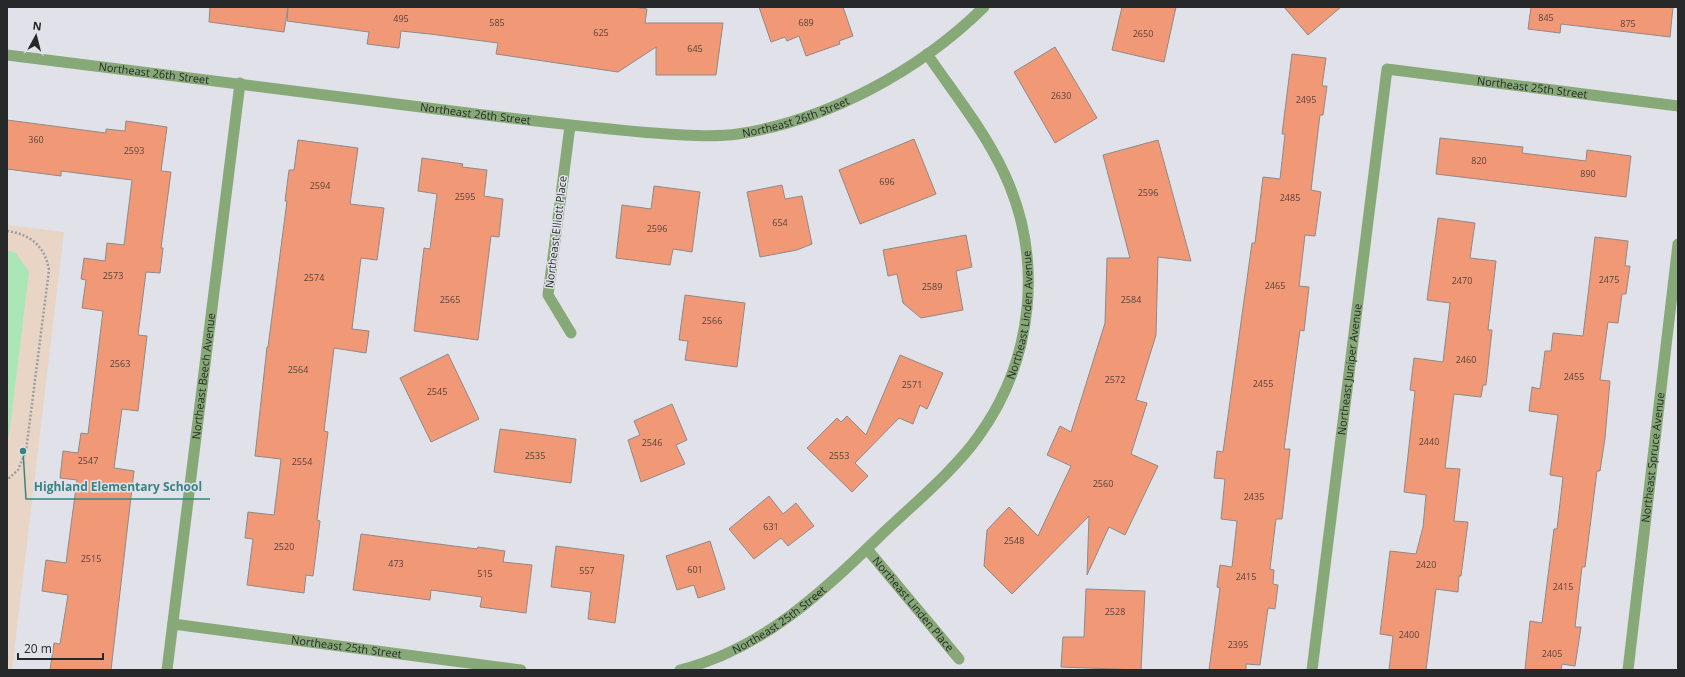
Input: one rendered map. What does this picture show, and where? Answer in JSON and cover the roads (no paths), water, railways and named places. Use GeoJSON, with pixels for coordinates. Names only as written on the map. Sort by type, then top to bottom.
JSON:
{"type":"FeatureCollection","features":[{"type":"Feature","properties":{"kind":"street"},"geometry":{"type":"LineString","coordinates":[[927,54],[955,33],[984,7]]}},
{"type":"Feature","properties":{"kind":"street","name":"Northeast 26th Street"},"geometry":{"type":"LineString","coordinates":[[7,55],[240,83],[570,126],[673,134],[735,134],[770,128],[839,104],[872,89],[927,54]]}},
{"type":"Feature","properties":{"kind":"street","name":"Northeast Linden Avenue"},"geometry":{"type":"LineString","coordinates":[[867,549],[955,464],[978,438],[997,409],[1012,377],[1022,344],[1028,309],[1029,274],[1026,246],[1017,205],[1004,172],[986,142],[927,54]]}},
{"type":"Feature","properties":{"kind":"street","name":"Northeast 25th Street"},"geometry":{"type":"LineString","coordinates":[[1387,69],[1678,106]]}},
{"type":"Feature","properties":{"kind":"street","name":"Northeast Juniper Avenue"},"geometry":{"type":"LineString","coordinates":[[1312,670],[1387,69]]}},
{"type":"Feature","properties":{"kind":"street","name":"Northeast Beech Avenue"},"geometry":{"type":"LineString","coordinates":[[167,670],[240,83]]}},
{"type":"Feature","properties":{"kind":"street","name":"Northeast Elliott Place"},"geometry":{"type":"LineString","coordinates":[[570,126],[548,295],[571,333]]}},
{"type":"Feature","properties":{"kind":"street","name":"Northeast Spruce Avenue"},"geometry":{"type":"LineString","coordinates":[[1628,670],[1678,244]]}},
{"type":"Feature","properties":{"kind":"street","name":"Northeast Linden Place"},"geometry":{"type":"LineString","coordinates":[[867,549],[959,658]]}},
{"type":"Feature","properties":{"kind":"street","name":"Northeast 25th Street"},"geometry":{"type":"LineString","coordinates":[[680,670],[729,654],[760,637],[790,617],[867,549]]}},
{"type":"Feature","properties":{"kind":"street","name":"Northeast 25th Street"},"geometry":{"type":"LineString","coordinates":[[173,624],[521,670]]}},
{"type":"Feature","properties":{"kind":"place","name":"Highland Elementary School"},"geometry":{"type":"Point","coordinates":[23,451]}}]}
